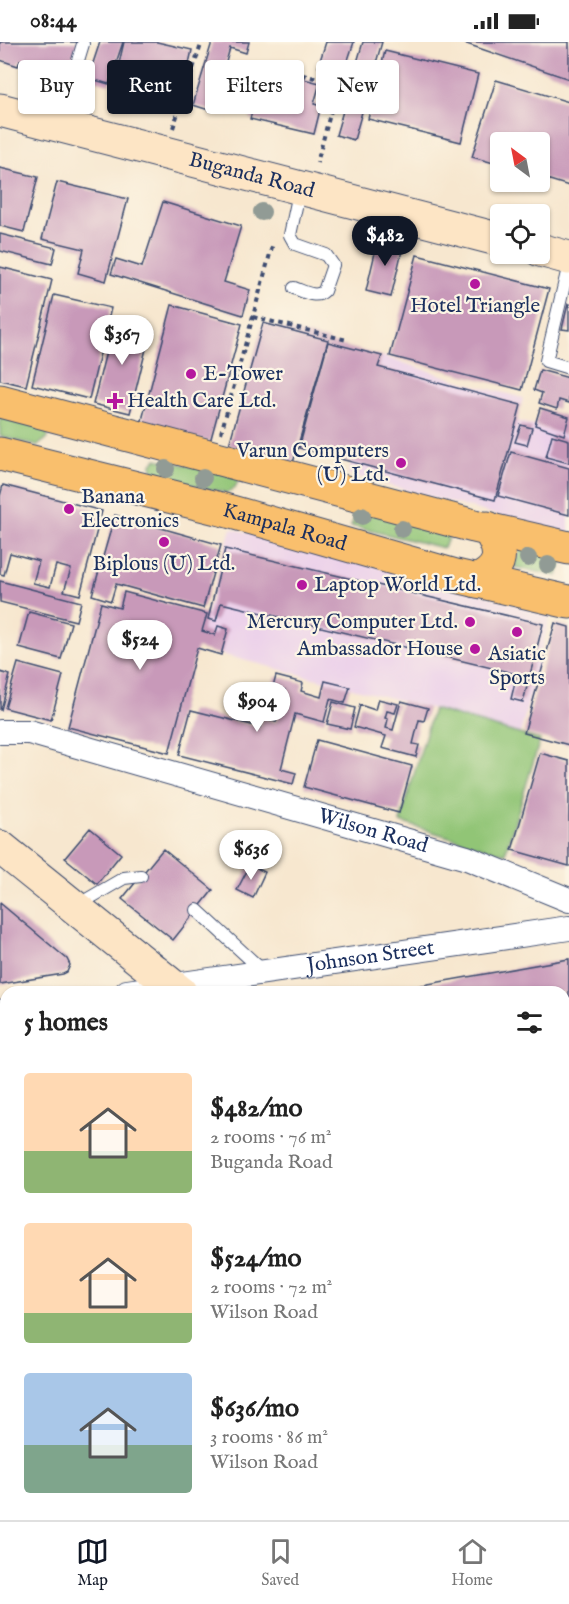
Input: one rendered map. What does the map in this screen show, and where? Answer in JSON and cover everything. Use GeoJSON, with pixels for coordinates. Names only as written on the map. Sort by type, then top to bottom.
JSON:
{"type":"FeatureCollection","features":[{"type":"Feature","properties":{"kind":"main road","name":"Buganda Road"},"geometry":{"type":"LineString","coordinates":[[0,110],[309,175],[490,236]]}},
{"type":"Feature","properties":{"kind":"main road"},"geometry":{"type":"LineString","coordinates":[[550,253],[569,258]]}},
{"type":"Feature","properties":{"kind":"main road"},"geometry":{"type":"LineString","coordinates":[[0,401],[569,548]]}},
{"type":"Feature","properties":{"kind":"main road","name":"Kampala Road"},"geometry":{"type":"LineString","coordinates":[[0,454],[221,509],[467,578],[569,602]]}},
{"type":"Feature","properties":{"kind":"main road"},"geometry":{"type":"LineString","coordinates":[[481,527],[497,542],[500,552],[498,562],[493,570],[467,578],[451,567],[449,556],[451,546],[456,536],[464,530],[481,527]]}},
{"type":"Feature","properties":{"kind":"main road"},"geometry":{"type":"LineString","coordinates":[[0,847],[174,986]]}},
{"type":"Feature","properties":{"kind":"street","name":"Wilson Road"},"geometry":{"type":"LineString","coordinates":[[0,732],[29,732],[182,778],[467,858],[569,900]]}},
{"type":"Feature","properties":{"kind":"street","name":"Johnson Street"},"geometry":{"type":"LineString","coordinates":[[186,986],[263,971],[569,928]]}},
{"type":"Feature","properties":{"kind":"lane"},"geometry":{"type":"LineString","coordinates":[[78,60],[83,44]]}},
{"type":"Feature","properties":{"kind":"lane"},"geometry":{"type":"LineString","coordinates":[[294,288],[315,296],[320,295],[324,291],[333,265],[326,255],[291,241],[290,235],[309,175]]}},
{"type":"Feature","properties":{"kind":"lane"},"geometry":{"type":"LineString","coordinates":[[569,264],[546,361],[569,369]]}},
{"type":"Feature","properties":{"kind":"lane"},"geometry":{"type":"LineString","coordinates":[[75,907],[124,878],[141,876]]}},
{"type":"Feature","properties":{"kind":"lane"},"geometry":{"type":"LineString","coordinates":[[197,910],[263,971]]}},
{"type":"Feature","properties":{"kind":"path"},"geometry":{"type":"LineString","coordinates":[[173,128],[202,42]]}},
{"type":"Feature","properties":{"kind":"path"},"geometry":{"type":"LineString","coordinates":[[304,75],[338,84],[309,175]]}},
{"type":"Feature","properties":{"kind":"path"},"geometry":{"type":"LineString","coordinates":[[215,456],[274,239]]}},
{"type":"Feature","properties":{"kind":"path"},"geometry":{"type":"LineString","coordinates":[[253,317],[347,340]]}},
{"type":"Feature","properties":{"kind":"shaded area"},"geometry":{"type":"Polygon","coordinates":[[[382,356],[523,398],[517,421],[569,436],[569,535],[348,474],[382,356]]]}},
{"type":"Feature","properties":{"kind":"shaded area"},"geometry":{"type":"Polygon","coordinates":[[[231,528],[551,613],[520,735],[433,709],[197,648],[231,528]]]}},
{"type":"Feature","properties":{"kind":"green space"},"geometry":{"type":"Polygon","coordinates":[[[0,417],[39,426],[47,431],[48,438],[37,446],[0,436],[0,417]]]}},
{"type":"Feature","properties":{"kind":"green space"},"geometry":{"type":"Polygon","coordinates":[[[156,459],[234,475],[238,481],[235,488],[227,493],[159,477],[151,465],[156,459]]]}},
{"type":"Feature","properties":{"kind":"green space"},"geometry":{"type":"Polygon","coordinates":[[[360,505],[451,530],[444,548],[351,526],[360,505]]]}},
{"type":"Feature","properties":{"kind":"green space"},"geometry":{"type":"Polygon","coordinates":[[[521,548],[564,559],[557,576],[514,567],[521,548]]]}},
{"type":"Feature","properties":{"kind":"green space"},"geometry":{"type":"Polygon","coordinates":[[[433,709],[540,740],[505,854],[400,822],[433,709]]]}},
{"type":"Feature","properties":{"kind":"building"},"geometry":{"type":"Polygon","coordinates":[[[0,42],[78,42],[72,60],[18,60],[18,66],[0,60],[0,42]]]}},
{"type":"Feature","properties":{"kind":"building"},"geometry":{"type":"Polygon","coordinates":[[[100,42],[123,42],[117,60],[107,60],[107,83],[95,80],[94,60],[100,42]]]}},
{"type":"Feature","properties":{"kind":"building"},"geometry":{"type":"Polygon","coordinates":[[[124,42],[157,42],[192,50],[190,60],[120,60],[124,42]]]}},
{"type":"Feature","properties":{"kind":"building"},"geometry":{"type":"Polygon","coordinates":[[[212,42],[249,42],[246,53],[230,48],[227,60],[207,60],[212,42]]]}},
{"type":"Feature","properties":{"kind":"building"},"geometry":{"type":"Polygon","coordinates":[[[326,42],[354,42],[348,60],[320,60],[326,42]]]}},
{"type":"Feature","properties":{"kind":"building"},"geometry":{"type":"Polygon","coordinates":[[[363,42],[382,42],[377,60],[358,60],[363,42]]]}},
{"type":"Feature","properties":{"kind":"building"},"geometry":{"type":"Polygon","coordinates":[[[461,42],[569,42],[569,79],[461,42]]]}},
{"type":"Feature","properties":{"kind":"building"},"geometry":{"type":"Polygon","coordinates":[[[385,51],[478,74],[461,142],[368,119],[369,114],[399,114],[399,60],[383,60],[385,51]]]}},
{"type":"Feature","properties":{"kind":"building"},"geometry":{"type":"Polygon","coordinates":[[[205,65],[205,109],[193,105],[205,65]]]}},
{"type":"Feature","properties":{"kind":"building"},"geometry":{"type":"Polygon","coordinates":[[[304,79],[316,82],[314,104],[316,105],[316,114],[319,114],[314,134],[250,119],[251,114],[304,114],[304,79]]]}},
{"type":"Feature","properties":{"kind":"building"},"geometry":{"type":"Polygon","coordinates":[[[496,80],[569,102],[569,186],[550,180],[550,132],[490,132],[490,162],[472,157],[496,80]]]}},
{"type":"Feature","properties":{"kind":"building"},"geometry":{"type":"Polygon","coordinates":[[[342,114],[361,114],[354,140],[336,135],[342,114]]]}},
{"type":"Feature","properties":{"kind":"building"},"geometry":{"type":"Polygon","coordinates":[[[0,168],[38,177],[24,232],[0,226],[0,168]]]}},
{"type":"Feature","properties":{"kind":"building"},"geometry":{"type":"Polygon","coordinates":[[[57,182],[128,199],[106,281],[78,273],[84,249],[42,239],[57,182]]]}},
{"type":"Feature","properties":{"kind":"building"},"geometry":{"type":"Polygon","coordinates":[[[163,202],[241,226],[224,282],[250,290],[243,315],[111,274],[116,259],[142,267],[163,202]]]}},
{"type":"Feature","properties":{"kind":"building"},"geometry":{"type":"Polygon","coordinates":[[[0,234],[56,248],[52,264],[0,251],[0,234]]]}},
{"type":"Feature","properties":{"kind":"building"},"geometry":{"type":"Polygon","coordinates":[[[379,236],[404,242],[391,297],[366,291],[379,236]]]}},
{"type":"Feature","properties":{"kind":"building"},"geometry":{"type":"Polygon","coordinates":[[[417,255],[549,289],[522,390],[390,356],[417,255]]]}},
{"type":"Feature","properties":{"kind":"building"},"geometry":{"type":"Polygon","coordinates":[[[0,267],[52,280],[26,386],[0,380],[0,267]]]}},
{"type":"Feature","properties":{"kind":"building"},"geometry":{"type":"Polygon","coordinates":[[[54,295],[111,308],[89,399],[32,385],[54,295]]]}},
{"type":"Feature","properties":{"kind":"building"},"geometry":{"type":"Polygon","coordinates":[[[569,304],[569,330],[562,329],[569,304]]]}},
{"type":"Feature","properties":{"kind":"building","name":"E-Tower"},"geometry":{"type":"Polygon","coordinates":[[[172,305],[242,324],[210,442],[141,424],[172,305]]]}},
{"type":"Feature","properties":{"kind":"building"},"geometry":{"type":"Polygon","coordinates":[[[114,320],[151,329],[130,413],[93,404],[114,320]]]}},
{"type":"Feature","properties":{"kind":"building"},"geometry":{"type":"Polygon","coordinates":[[[263,323],[328,340],[293,463],[229,445],[263,323]]]}},
{"type":"Feature","properties":{"kind":"building"},"geometry":{"type":"Polygon","coordinates":[[[328,342],[382,356],[378,367],[521,405],[495,500],[299,448],[328,342]]]}},
{"type":"Feature","properties":{"kind":"building"},"geometry":{"type":"Polygon","coordinates":[[[540,370],[569,378],[569,403],[559,400],[557,409],[539,403],[542,393],[534,390],[540,370]]]}},
{"type":"Feature","properties":{"kind":"building"},"geometry":{"type":"Polygon","coordinates":[[[540,408],[569,417],[564,435],[535,425],[540,408]]]}},
{"type":"Feature","properties":{"kind":"building"},"geometry":{"type":"Polygon","coordinates":[[[521,425],[532,428],[527,445],[515,442],[521,425]]]}},
{"type":"Feature","properties":{"kind":"building"},"geometry":{"type":"Polygon","coordinates":[[[552,435],[569,440],[569,463],[546,457],[552,435]]]}},
{"type":"Feature","properties":{"kind":"building"},"geometry":{"type":"Polygon","coordinates":[[[511,452],[569,468],[569,515],[498,496],[511,452]]]}},
{"type":"Feature","properties":{"kind":"building"},"geometry":{"type":"Polygon","coordinates":[[[3,485],[102,511],[80,595],[64,591],[71,569],[56,565],[50,587],[33,583],[39,561],[10,553],[4,575],[0,574],[0,496],[3,485]]]}},
{"type":"Feature","properties":{"kind":"building"},"geometry":{"type":"Polygon","coordinates":[[[115,515],[221,545],[203,608],[116,584],[111,601],[92,595],[115,515]]]}},
{"type":"Feature","properties":{"kind":"building","name":"Ambassador House"},"geometry":{"type":"Polygon","coordinates":[[[225,549],[543,624],[523,702],[511,699],[517,674],[221,603],[216,621],[208,619],[225,549]]]}},
{"type":"Feature","properties":{"kind":"building"},"geometry":{"type":"Polygon","coordinates":[[[0,581],[81,602],[76,621],[0,602],[0,581]]]}},
{"type":"Feature","properties":{"kind":"building"},"geometry":{"type":"Polygon","coordinates":[[[124,592],[207,614],[202,631],[215,635],[218,626],[228,629],[221,655],[197,648],[169,753],[68,727],[101,603],[120,608],[124,592]]]}},
{"type":"Feature","properties":{"kind":"building"},"geometry":{"type":"Polygon","coordinates":[[[29,612],[71,623],[61,659],[19,648],[29,612]]]}},
{"type":"Feature","properties":{"kind":"building"},"geometry":{"type":"Polygon","coordinates":[[[555,623],[569,627],[569,745],[524,733],[555,623]]]}},
{"type":"Feature","properties":{"kind":"building"},"geometry":{"type":"Polygon","coordinates":[[[18,663],[63,675],[51,720],[5,708],[18,663]]]}},
{"type":"Feature","properties":{"kind":"building"},"geometry":{"type":"Polygon","coordinates":[[[0,672],[10,675],[1,710],[0,710],[0,672]]]}},
{"type":"Feature","properties":{"kind":"building"},"geometry":{"type":"Polygon","coordinates":[[[276,676],[303,683],[301,691],[321,697],[325,681],[350,687],[345,703],[330,699],[324,722],[295,714],[281,769],[296,773],[293,784],[179,755],[191,710],[260,727],[262,718],[276,722],[285,690],[273,687],[276,676]]]}},
{"type":"Feature","properties":{"kind":"building"},"geometry":{"type":"Polygon","coordinates":[[[378,699],[398,704],[395,713],[387,711],[385,718],[388,719],[386,728],[393,730],[401,701],[428,708],[424,721],[419,720],[413,744],[419,745],[416,757],[382,748],[386,736],[354,727],[360,705],[375,710],[378,699]]]}},
{"type":"Feature","properties":{"kind":"building"},"geometry":{"type":"Polygon","coordinates":[[[333,702],[355,708],[350,729],[327,724],[333,702]]]}},
{"type":"Feature","properties":{"kind":"building"},"geometry":{"type":"Polygon","coordinates":[[[317,740],[412,766],[399,813],[304,787],[317,740]]]}},
{"type":"Feature","properties":{"kind":"building"},"geometry":{"type":"Polygon","coordinates":[[[540,753],[569,761],[569,866],[512,850],[540,753]]]}},
{"type":"Feature","properties":{"kind":"building"},"geometry":{"type":"Polygon","coordinates":[[[90,828],[121,854],[97,884],[65,858],[90,828]]]}},
{"type":"Feature","properties":{"kind":"building"},"geometry":{"type":"Polygon","coordinates":[[[163,849],[213,890],[173,940],[122,899],[163,849]]]}},
{"type":"Feature","properties":{"kind":"building"},"geometry":{"type":"Polygon","coordinates":[[[250,865],[265,872],[253,898],[237,890],[250,865]]]}},
{"type":"Feature","properties":{"kind":"building"},"geometry":{"type":"Polygon","coordinates":[[[0,903],[67,959],[70,965],[67,972],[0,984],[0,903]]]}},
{"type":"Feature","properties":{"kind":"building"},"geometry":{"type":"Polygon","coordinates":[[[569,959],[569,986],[417,986],[569,959]]]}},
{"type":"Feature","properties":{"kind":"place","name":"Hotel Triangle"},"geometry":{"type":"Point","coordinates":[475,284]}},
{"type":"Feature","properties":{"kind":"place","name":"E-Tower"},"geometry":{"type":"Point","coordinates":[191,374]}},
{"type":"Feature","properties":{"kind":"place","name":"Health Care Ltd."},"geometry":{"type":"Point","coordinates":[115,401]}},
{"type":"Feature","properties":{"kind":"place","name":"Varun Computers (U) Ltd."},"geometry":{"type":"Point","coordinates":[401,463]}},
{"type":"Feature","properties":{"kind":"place","name":"Banana Electronics"},"geometry":{"type":"Point","coordinates":[69,509]}},
{"type":"Feature","properties":{"kind":"place","name":"Biplous (U) Ltd."},"geometry":{"type":"Point","coordinates":[164,542]}},
{"type":"Feature","properties":{"kind":"place","name":"Laptop World Ltd."},"geometry":{"type":"Point","coordinates":[302,585]}},
{"type":"Feature","properties":{"kind":"place","name":"Mercury Computer Ltd."},"geometry":{"type":"Point","coordinates":[470,622]}},
{"type":"Feature","properties":{"kind":"place","name":"Asiatic Sports"},"geometry":{"type":"Point","coordinates":[517,632]}},
{"type":"Feature","properties":{"kind":"place","name":"Ambassador House"},"geometry":{"type":"Point","coordinates":[475,649]}}]}
